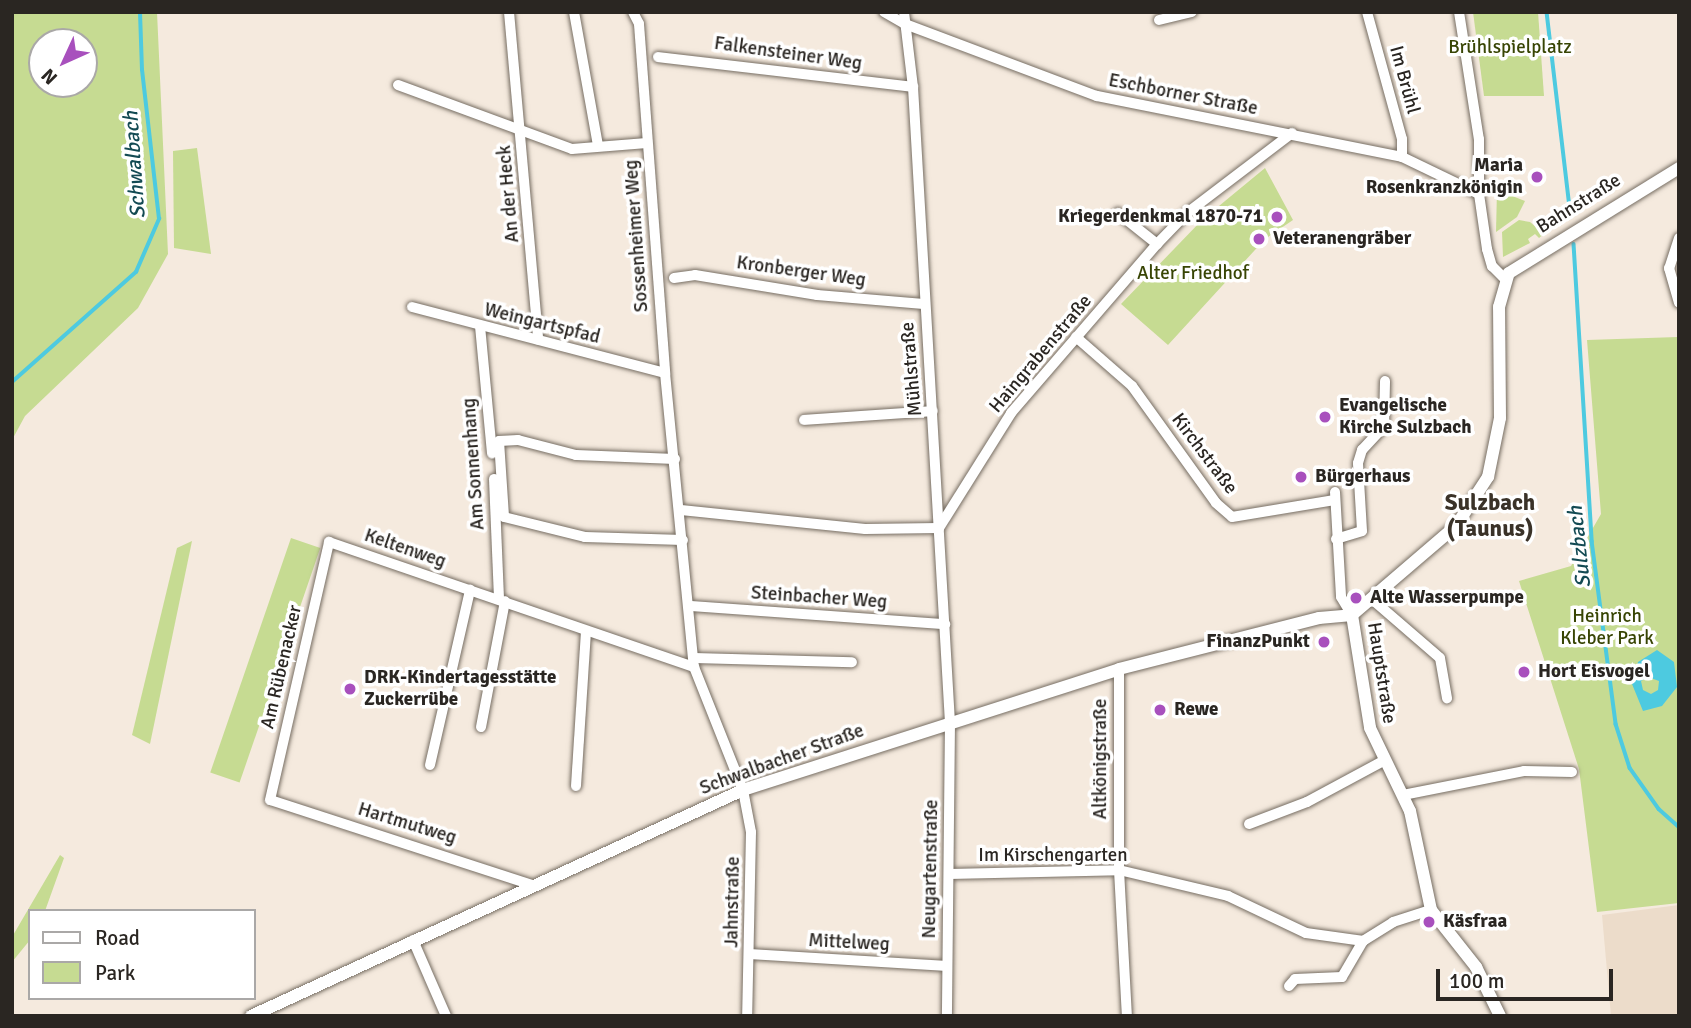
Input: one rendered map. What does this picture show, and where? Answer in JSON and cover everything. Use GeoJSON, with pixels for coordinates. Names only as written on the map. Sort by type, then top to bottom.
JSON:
{"type":"FeatureCollection","features":[{"type":"Feature","properties":{"kind":"street"},"geometry":{"type":"LineString","coordinates":[[398,85],[522,132],[509,12]]}},
{"type":"Feature","properties":{"kind":"street"},"geometry":{"type":"LineString","coordinates":[[574,12],[598,146]]}},
{"type":"Feature","properties":{"kind":"street","name":"Sossenheimer Weg"},"geometry":{"type":"LineString","coordinates":[[633,12],[639,24],[665,373],[691,606],[694,662],[743,790]]}},
{"type":"Feature","properties":{"kind":"street","name":"Eschborner Straße"},"geometry":{"type":"LineString","coordinates":[[884,12],[905,24],[1097,96],[1402,157],[1479,194]]}},
{"type":"Feature","properties":{"kind":"street","name":"Mühlstraße"},"geometry":{"type":"LineString","coordinates":[[904,12],[913,87],[950,722]]}},
{"type":"Feature","properties":{"kind":"street"},"geometry":{"type":"LineString","coordinates":[[1159,20],[1192,12]]}},
{"type":"Feature","properties":{"kind":"street","name":"Im Brühl"},"geometry":{"type":"LineString","coordinates":[[1367,12],[1402,139],[1402,157]]}},
{"type":"Feature","properties":{"kind":"street"},"geometry":{"type":"LineString","coordinates":[[1459,12],[1479,139],[1479,194],[1492,265],[1505,279]]}},
{"type":"Feature","properties":{"kind":"street","name":"Falkensteiner Weg"},"geometry":{"type":"LineString","coordinates":[[659,57],[913,87]]}},
{"type":"Feature","properties":{"kind":"street","name":"An der Heck"},"geometry":{"type":"LineString","coordinates":[[538,340],[522,132],[572,149],[648,144]]}},
{"type":"Feature","properties":{"kind":"street","name":"Haingrabenstraße"},"geometry":{"type":"LineString","coordinates":[[939,528],[1011,414],[1157,244],[1188,213],[1292,133]]}},
{"type":"Feature","properties":{"kind":"street","name":"Bahnstraße"},"geometry":{"type":"LineString","coordinates":[[1505,279],[1531,256],[1679,168]]}},
{"type":"Feature","properties":{"kind":"street"},"geometry":{"type":"LineString","coordinates":[[1118,213],[1157,244]]}},
{"type":"Feature","properties":{"kind":"street"},"geometry":{"type":"LineString","coordinates":[[1679,238],[1669,268],[1679,303]]}},
{"type":"Feature","properties":{"kind":"street","name":"Kronberger Weg"},"geometry":{"type":"LineString","coordinates":[[674,278],[695,275],[817,295],[924,304]]}},
{"type":"Feature","properties":{"kind":"street","name":"Hauptstraße"},"geometry":{"type":"LineString","coordinates":[[1500,1016],[1476,967],[1431,910],[1403,795],[1384,761],[1367,715],[1352,615],[1374,601],[1456,526],[1488,477],[1500,418],[1499,307],[1505,279]]}},
{"type":"Feature","properties":{"kind":"street","name":"Weingartspfad"},"geometry":{"type":"LineString","coordinates":[[412,307],[665,373]]}},
{"type":"Feature","properties":{"kind":"street","name":"Am Sonnenhang"},"geometry":{"type":"LineString","coordinates":[[480,326],[494,470],[502,600]]}},
{"type":"Feature","properties":{"kind":"street","name":"Kirchstraße"},"geometry":{"type":"LineString","coordinates":[[1076,337],[1132,386],[1232,517],[1335,496],[1336,538]]}},
{"type":"Feature","properties":{"kind":"street"},"geometry":{"type":"LineString","coordinates":[[1352,615],[1341,597],[1336,538],[1363,531],[1358,463],[1362,450],[1384,426],[1385,381]]}},
{"type":"Feature","properties":{"kind":"street"},"geometry":{"type":"LineString","coordinates":[[804,420],[933,411]]}},
{"type":"Feature","properties":{"kind":"street"},"geometry":{"type":"LineString","coordinates":[[675,459],[576,455],[518,440],[499,441],[504,517],[585,537],[683,540]]}},
{"type":"Feature","properties":{"kind":"street"},"geometry":{"type":"LineString","coordinates":[[681,510],[865,529],[939,528]]}},
{"type":"Feature","properties":{"kind":"street","name":"Keltenweg"},"geometry":{"type":"LineString","coordinates":[[329,542],[502,600],[586,632],[694,662]]}},
{"type":"Feature","properties":{"kind":"street","name":"Am Rübenacker"},"geometry":{"type":"LineString","coordinates":[[270,800],[329,542]]}},
{"type":"Feature","properties":{"kind":"street"},"geometry":{"type":"LineString","coordinates":[[430,765],[470,590]]}},
{"type":"Feature","properties":{"kind":"street"},"geometry":{"type":"LineString","coordinates":[[481,727],[502,600]]}},
{"type":"Feature","properties":{"kind":"street"},"geometry":{"type":"LineString","coordinates":[[1374,601],[1440,658],[1447,698]]}},
{"type":"Feature","properties":{"kind":"street","name":"Steinbacher Weg"},"geometry":{"type":"LineString","coordinates":[[691,606],[945,624]]}},
{"type":"Feature","properties":{"kind":"street","name":"Schwalbacher Straße"},"geometry":{"type":"LineString","coordinates":[[259,1014],[413,940],[743,790],[1119,669],[1319,618],[1352,615]]}},
{"type":"Feature","properties":{"kind":"street"},"geometry":{"type":"LineString","coordinates":[[576,786],[586,632]]}},
{"type":"Feature","properties":{"kind":"street"},"geometry":{"type":"LineString","coordinates":[[694,662],[852,662]]}},
{"type":"Feature","properties":{"kind":"street","name":"Altkönigstraße"},"geometry":{"type":"LineString","coordinates":[[1119,669],[1119,870],[1126,1016]]}},
{"type":"Feature","properties":{"kind":"street","name":"Neugartenstraße"},"geometry":{"type":"LineString","coordinates":[[947,1016],[950,722]]}},
{"type":"Feature","properties":{"kind":"street"},"geometry":{"type":"LineString","coordinates":[[1249,824],[1307,802],[1384,761]]}},
{"type":"Feature","properties":{"kind":"street"},"geometry":{"type":"LineString","coordinates":[[1403,795],[1524,771],[1572,772]]}},
{"type":"Feature","properties":{"kind":"street","name":"Jahnstraße"},"geometry":{"type":"LineString","coordinates":[[743,790],[751,832],[747,1016]]}},
{"type":"Feature","properties":{"kind":"street","name":"Hartmutweg"},"geometry":{"type":"LineString","coordinates":[[270,800],[532,885]]}},
{"type":"Feature","properties":{"kind":"street","name":"Im Kirschengarten"},"geometry":{"type":"LineString","coordinates":[[949,874],[1119,870],[1228,896],[1306,933],[1363,941]]}},
{"type":"Feature","properties":{"kind":"street"},"geometry":{"type":"LineString","coordinates":[[1289,986],[1295,979],[1342,977],[1363,941],[1393,922],[1431,910]]}},
{"type":"Feature","properties":{"kind":"street"},"geometry":{"type":"LineString","coordinates":[[413,940],[446,1016]]}},
{"type":"Feature","properties":{"kind":"street","name":"Mittelweg"},"geometry":{"type":"LineString","coordinates":[[750,954],[947,966]]}},
{"type":"Feature","properties":{"kind":"shaded area"},"geometry":{"type":"Polygon","coordinates":[[[1679,905],[1679,1016],[1611,1016],[1602,915],[1679,905]]]}},
{"type":"Feature","properties":{"kind":"green space"},"geometry":{"type":"Polygon","coordinates":[[[12,12],[157,12],[168,254],[138,308],[25,416],[12,440],[12,12]]]}},
{"type":"Feature","properties":{"kind":"green space","name":"Brühlspielplatz"},"geometry":{"type":"Polygon","coordinates":[[[1473,12],[1538,12],[1544,96],[1484,96],[1473,12]]]}},
{"type":"Feature","properties":{"kind":"green space"},"geometry":{"type":"Polygon","coordinates":[[[197,148],[211,254],[174,248],[173,151],[197,148]]]}},
{"type":"Feature","properties":{"kind":"green space","name":"Alter Friedhof"},"geometry":{"type":"Polygon","coordinates":[[[1265,168],[1293,220],[1265,239],[1168,345],[1121,304],[1202,220],[1265,168]]]}},
{"type":"Feature","properties":{"kind":"green space"},"geometry":{"type":"Polygon","coordinates":[[[1497,190],[1525,201],[1517,217],[1496,232],[1497,190]]]}},
{"type":"Feature","properties":{"kind":"green space"},"geometry":{"type":"Polygon","coordinates":[[[1519,220],[1530,222],[1544,234],[1539,238],[1535,234],[1528,239],[1530,243],[1503,257],[1502,232],[1519,220]]]}},
{"type":"Feature","properties":{"kind":"green space","name":"Heinrich Kleber Park"},"geometry":{"type":"Polygon","coordinates":[[[1678,337],[1679,903],[1597,912],[1579,769],[1519,581],[1571,566],[1601,514],[1587,340],[1678,337]]]}},
{"type":"Feature","properties":{"kind":"green space"},"geometry":{"type":"Polygon","coordinates":[[[291,538],[320,548],[240,783],[210,772],[291,538]]]}},
{"type":"Feature","properties":{"kind":"green space"},"geometry":{"type":"Polygon","coordinates":[[[192,541],[150,744],[132,735],[177,548],[192,541]]]}},
{"type":"Feature","properties":{"kind":"green space"},"geometry":{"type":"Polygon","coordinates":[[[60,855],[64,858],[46,909],[28,909],[60,855]]]}},
{"type":"Feature","properties":{"kind":"green space"},"geometry":{"type":"Polygon","coordinates":[[[28,910],[28,942],[12,962],[12,937],[28,910]]]}},
{"type":"Feature","properties":{"kind":"water"},"geometry":{"type":"Polygon","coordinates":[[[1657,650],[1674,662],[1677,687],[1662,706],[1643,711],[1632,684],[1638,662],[1657,650]],[[1648,677],[1641,681],[1643,690],[1651,694],[1658,690],[1659,681],[1648,677]]]}},
{"type":"Feature","properties":{"kind":"waterway","name":"Schwalbach"},"geometry":{"type":"LineString","coordinates":[[12,382],[136,272],[159,219],[142,70],[140,12]]}},
{"type":"Feature","properties":{"kind":"waterway","name":"Sulzbach"},"geometry":{"type":"LineString","coordinates":[[1547,12],[1571,217]]}},
{"type":"Feature","properties":{"kind":"waterway","name":"Sulzbach"},"geometry":{"type":"LineString","coordinates":[[1574,244],[1592,541],[1616,724],[1630,768],[1659,809],[1679,827]]}},
{"type":"Feature","properties":{"kind":"place","name":"Maria Rosenkranzkönigin"},"geometry":{"type":"Point","coordinates":[1537,177]}},
{"type":"Feature","properties":{"kind":"place","name":"Kriegerdenkmal 1870-71"},"geometry":{"type":"Point","coordinates":[1277,217]}},
{"type":"Feature","properties":{"kind":"place","name":"Veteranengräber"},"geometry":{"type":"Point","coordinates":[1259,239]}},
{"type":"Feature","properties":{"kind":"place","name":"Evangelische Kirche Sulzbach"},"geometry":{"type":"Point","coordinates":[1325,417]}},
{"type":"Feature","properties":{"kind":"place","name":"Bürgerhaus"},"geometry":{"type":"Point","coordinates":[1301,477]}},
{"type":"Feature","properties":{"kind":"place","name":"Alte Wasserpumpe"},"geometry":{"type":"Point","coordinates":[1356,598]}},
{"type":"Feature","properties":{"kind":"place","name":"FinanzPunkt"},"geometry":{"type":"Point","coordinates":[1324,642]}},
{"type":"Feature","properties":{"kind":"place","name":"Hort Eisvogel"},"geometry":{"type":"Point","coordinates":[1524,672]}},
{"type":"Feature","properties":{"kind":"place","name":"DRK-Kindertagesstätte Zuckerrübe"},"geometry":{"type":"Point","coordinates":[350,689]}},
{"type":"Feature","properties":{"kind":"place","name":"Rewe"},"geometry":{"type":"Point","coordinates":[1160,710]}},
{"type":"Feature","properties":{"kind":"place","name":"Käsfraa"},"geometry":{"type":"Point","coordinates":[1429,922]}},
{"type":"Feature","properties":{"kind":"district","name":"Sulzbach (Taunus)"},"geometry":{"type":"Point","coordinates":[1490,516]}}]}
